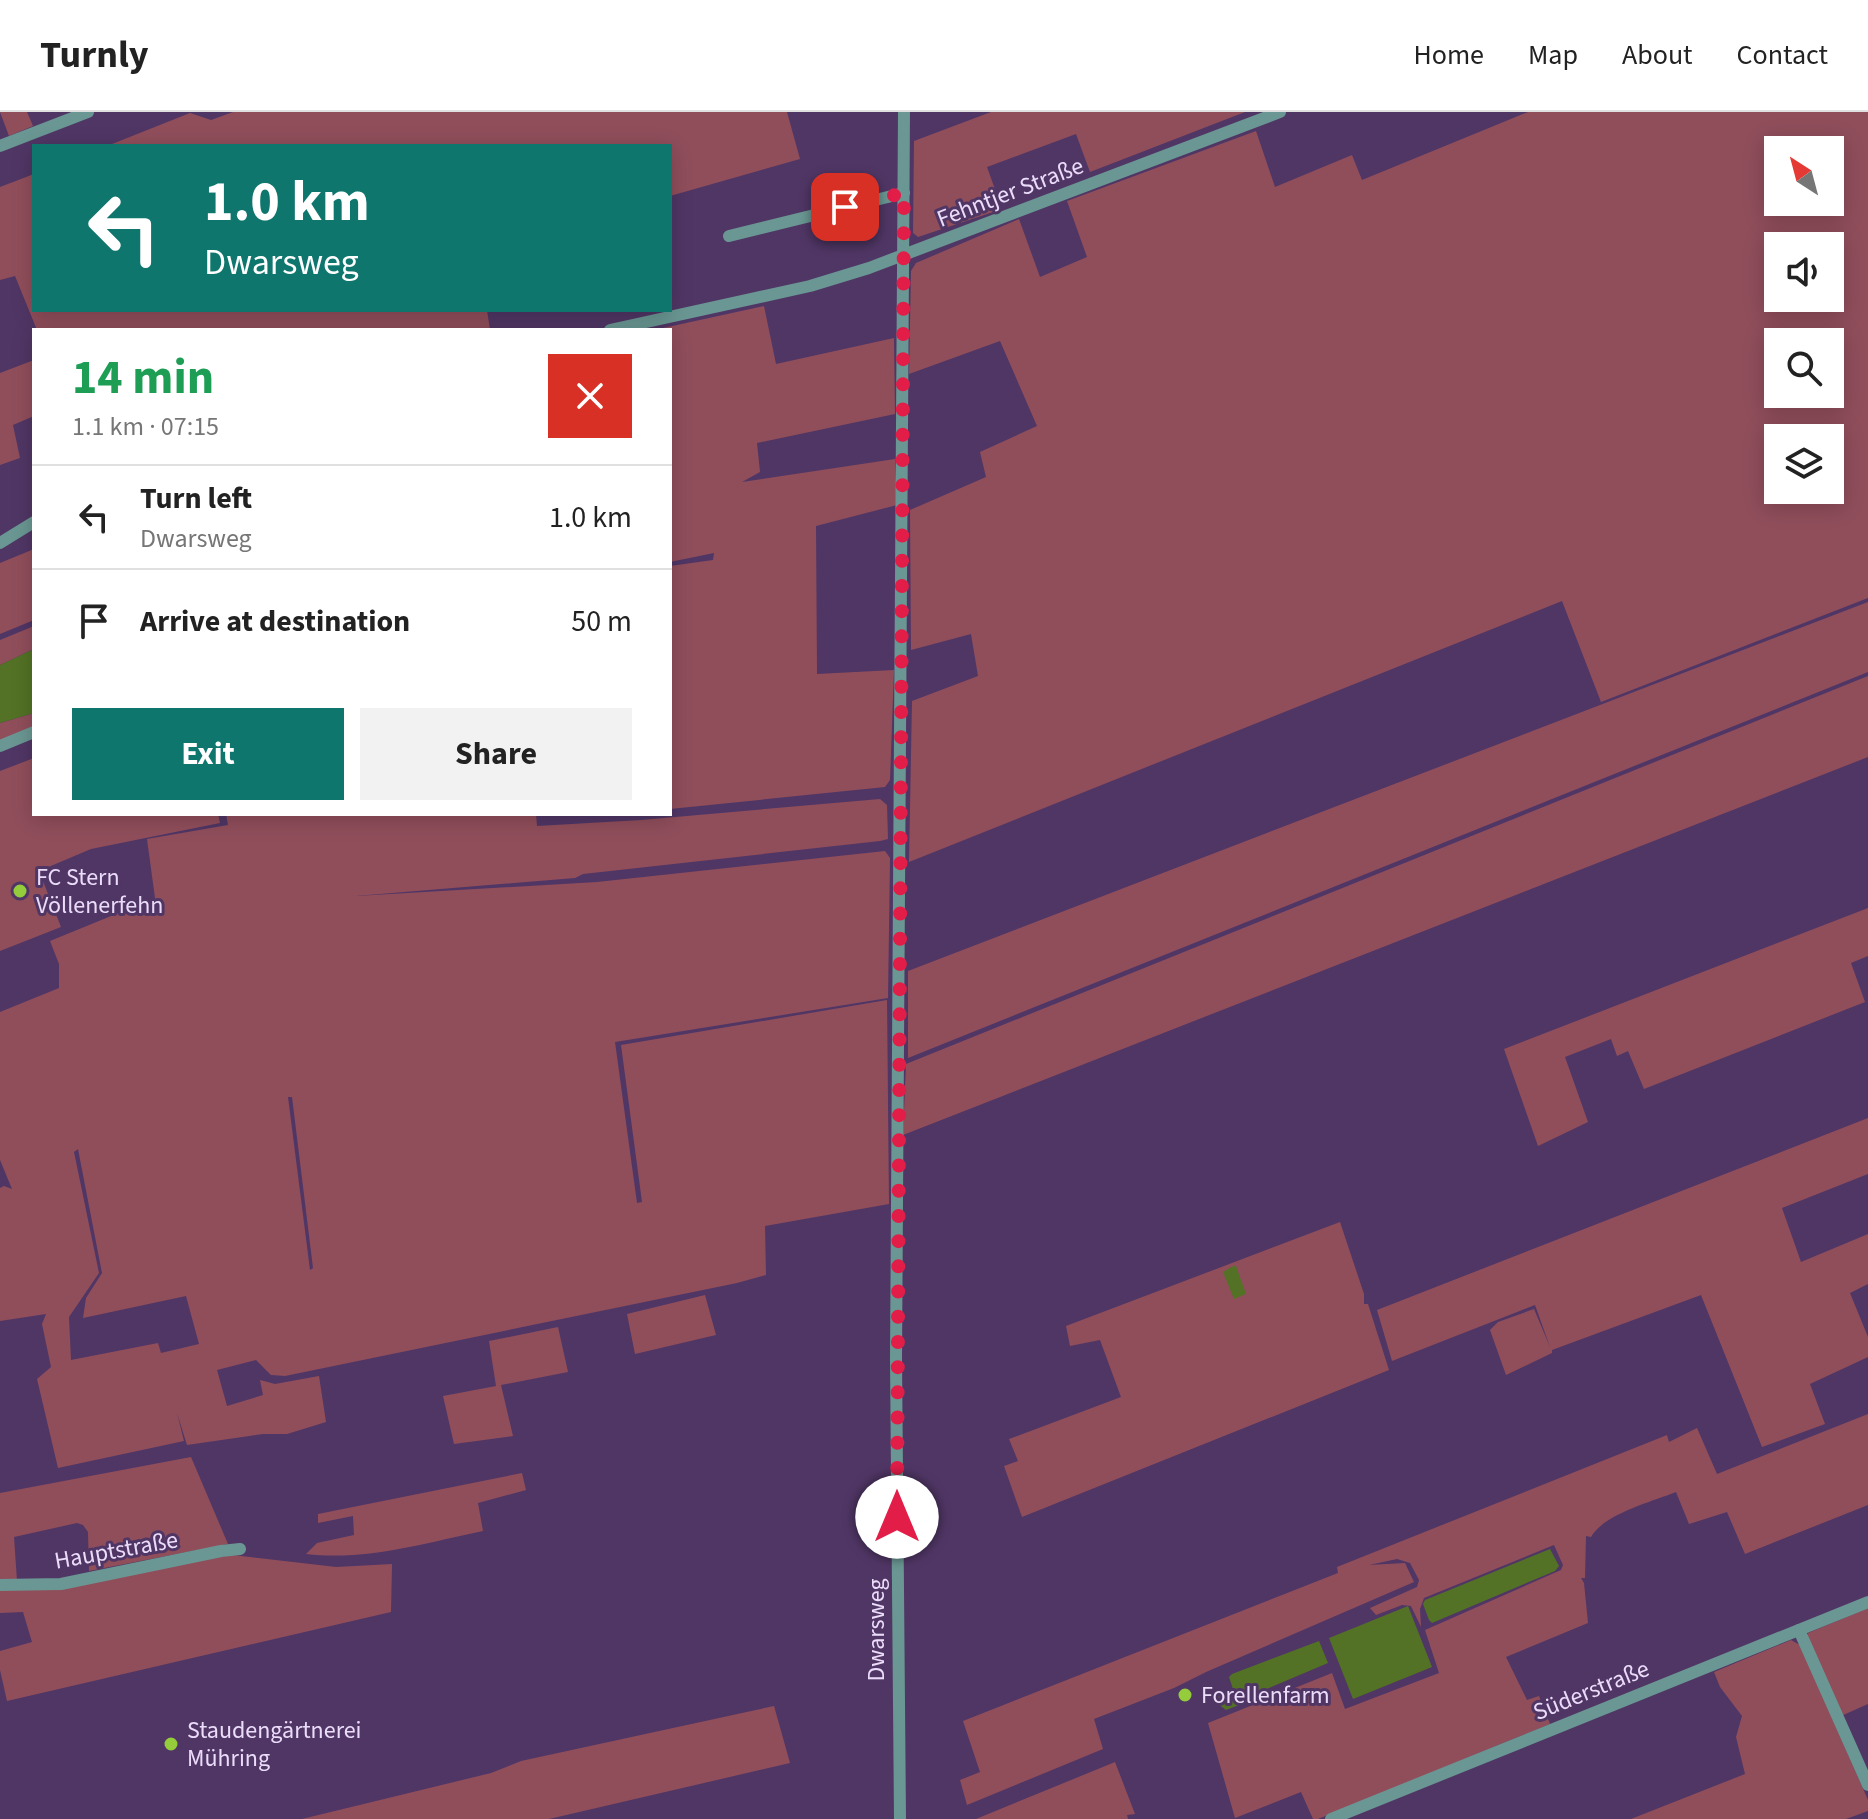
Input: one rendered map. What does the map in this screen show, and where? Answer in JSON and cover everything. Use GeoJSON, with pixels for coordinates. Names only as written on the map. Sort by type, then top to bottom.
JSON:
{"type":"FeatureCollection","features":[{"type":"Feature","properties":{"kind":"street"},"geometry":{"type":"LineString","coordinates":[[0,146],[88,112]]}},
{"type":"Feature","properties":{"kind":"street","name":"Dwarsweg"},"geometry":{"type":"LineString","coordinates":[[900,1819],[896,1345],[904,112]]}},
{"type":"Feature","properties":{"kind":"street","name":"Fehntjer Straße"},"geometry":{"type":"LineString","coordinates":[[619,328],[810,286],[904,256],[1280,112]]}},
{"type":"Feature","properties":{"kind":"street"},"geometry":{"type":"LineString","coordinates":[[729,236],[904,193]]}},
{"type":"Feature","properties":{"kind":"street"},"geometry":{"type":"LineString","coordinates":[[0,543],[32,523]]}},
{"type":"Feature","properties":{"kind":"street"},"geometry":{"type":"LineString","coordinates":[[0,746],[32,733]]}},
{"type":"Feature","properties":{"kind":"street","name":"Hauptstraße"},"geometry":{"type":"LineString","coordinates":[[0,1585],[61,1584],[240,1549]]}},
{"type":"Feature","properties":{"kind":"street","name":"Süderstraße"},"geometry":{"type":"LineString","coordinates":[[1331,1819],[1868,1602]]}},
{"type":"Feature","properties":{"kind":"street"},"geometry":{"type":"LineString","coordinates":[[1799,1630],[1868,1785]]}},
{"type":"Feature","properties":{"kind":"shaded area"},"geometry":{"type":"Polygon","coordinates":[[[0,112],[27,112],[33,126],[9,136],[0,112]]]}},
{"type":"Feature","properties":{"kind":"shaded area"},"geometry":{"type":"Polygon","coordinates":[[[233,112],[787,112],[800,159],[672,195],[672,144],[112,144],[190,113],[211,120],[233,112]]]}},
{"type":"Feature","properties":{"kind":"shaded area"},"geometry":{"type":"Polygon","coordinates":[[[991,112],[1245,112],[1090,172],[1076,134],[987,167],[1002,209],[918,237],[913,233],[914,141],[991,112]]]}},
{"type":"Feature","properties":{"kind":"shaded area"},"geometry":{"type":"Polygon","coordinates":[[[1528,112],[1868,112],[1868,598],[1601,702],[1562,601],[909,862],[912,701],[978,676],[971,634],[911,650],[910,510],[986,477],[980,452],[1037,426],[1000,341],[909,374],[911,271],[916,263],[1019,219],[1040,277],[1087,257],[1067,201],[1256,131],[1275,187],[1352,155],[1362,180],[1528,112]]]}},
{"type":"Feature","properties":{"kind":"shaded area"},"geometry":{"type":"Polygon","coordinates":[[[32,175],[32,312],[487,312],[490,328],[36,328],[15,276],[0,280],[0,187],[32,175]]]}},
{"type":"Feature","properties":{"kind":"shaded area"},"geometry":{"type":"Polygon","coordinates":[[[764,306],[776,364],[894,338],[895,414],[757,443],[760,472],[742,482],[895,459],[897,505],[816,526],[817,674],[894,670],[890,780],[885,787],[672,809],[672,566],[713,560],[714,553],[672,562],[672,328],[663,328],[764,306]]]}},
{"type":"Feature","properties":{"kind":"shaded area"},"geometry":{"type":"Polygon","coordinates":[[[32,361],[32,417],[13,425],[20,458],[0,465],[0,373],[32,361]]]}},
{"type":"Feature","properties":{"kind":"shaded area"},"geometry":{"type":"Polygon","coordinates":[[[32,550],[32,621],[0,634],[0,563],[32,550]]]}},
{"type":"Feature","properties":{"kind":"shaded area"},"geometry":{"type":"Polygon","coordinates":[[[1868,602],[1868,672],[908,1058],[908,971],[1868,602]]]}},
{"type":"Feature","properties":{"kind":"shaded area"},"geometry":{"type":"Polygon","coordinates":[[[32,627],[32,650],[0,665],[0,640],[32,627]]]}},
{"type":"Feature","properties":{"kind":"shaded area"},"geometry":{"type":"Polygon","coordinates":[[[32,650],[32,714],[0,723],[0,665],[32,650]]]}},
{"type":"Feature","properties":{"kind":"shaded area"},"geometry":{"type":"Polygon","coordinates":[[[1868,676],[1868,757],[903,1135],[906,1064],[1868,676]]]}},
{"type":"Feature","properties":{"kind":"shaded area"},"geometry":{"type":"Polygon","coordinates":[[[32,714],[32,729],[0,743],[0,723],[32,714]]]}},
{"type":"Feature","properties":{"kind":"shaded area"},"geometry":{"type":"Polygon","coordinates":[[[32,759],[32,816],[218,816],[220,823],[91,849],[39,871],[61,927],[0,951],[0,771],[32,759]]]}},
{"type":"Feature","properties":{"kind":"shaded area"},"geometry":{"type":"Polygon","coordinates":[[[880,799],[887,805],[888,839],[880,841],[583,874],[575,878],[356,896],[597,882],[885,851],[890,858],[888,998],[615,1042],[637,1203],[642,1202],[621,1045],[887,1000],[889,1204],[765,1226],[766,1275],[737,1283],[285,1376],[271,1375],[256,1360],[217,1370],[227,1406],[263,1395],[260,1380],[275,1384],[319,1376],[326,1422],[287,1434],[263,1434],[187,1445],[177,1413],[184,1441],[58,1468],[37,1379],[51,1367],[42,1324],[46,1314],[0,1321],[0,1188],[12,1189],[0,1160],[0,1012],[59,988],[59,964],[50,941],[155,898],[147,839],[228,825],[226,816],[536,816],[537,826],[880,799]],[[288,1097],[310,1270],[313,1268],[292,1097],[288,1097]],[[78,1149],[74,1152],[99,1273],[69,1317],[71,1360],[158,1343],[161,1353],[199,1344],[186,1296],[83,1318],[86,1298],[102,1273],[78,1149]]]}},
{"type":"Feature","properties":{"kind":"shaded area"},"geometry":{"type":"Polygon","coordinates":[[[1868,908],[1868,956],[1851,963],[1865,1002],[1644,1089],[1628,1051],[1617,1056],[1611,1039],[1565,1057],[1588,1122],[1538,1146],[1504,1049],[1868,908]]]}},
{"type":"Feature","properties":{"kind":"shaded area"},"geometry":{"type":"Polygon","coordinates":[[[1868,1118],[1868,1174],[1782,1208],[1801,1262],[1868,1234],[1868,1284],[1850,1293],[1868,1337],[1868,1357],[1810,1384],[1825,1424],[1762,1447],[1701,1295],[1552,1350],[1552,1353],[1506,1375],[1490,1330],[1498,1322],[1534,1309],[1550,1347],[1535,1305],[1392,1361],[1377,1310],[1868,1118]]]}},
{"type":"Feature","properties":{"kind":"shaded area"},"geometry":{"type":"Polygon","coordinates":[[[1340,1222],[1364,1294],[1364,1304],[1368,1304],[1389,1370],[1022,1517],[1004,1466],[1018,1461],[1009,1439],[1121,1397],[1100,1340],[1070,1346],[1066,1326],[1340,1222]]]}},
{"type":"Feature","properties":{"kind":"shaded area"},"geometry":{"type":"Polygon","coordinates":[[[1236,1266],[1246,1294],[1234,1299],[1223,1272],[1236,1266]]]}},
{"type":"Feature","properties":{"kind":"shaded area"},"geometry":{"type":"Polygon","coordinates":[[[705,1295],[716,1335],[635,1354],[627,1314],[705,1295]]]}},
{"type":"Feature","properties":{"kind":"shaded area"},"geometry":{"type":"Polygon","coordinates":[[[558,1327],[568,1372],[501,1385],[513,1436],[454,1444],[443,1396],[496,1386],[489,1341],[558,1327]]]}},
{"type":"Feature","properties":{"kind":"shaded area"},"geometry":{"type":"Polygon","coordinates":[[[1868,1414],[1868,1505],[1745,1554],[1727,1512],[1689,1524],[1676,1492],[1617,1515],[1591,1537],[1586,1536],[1585,1578],[1581,1578],[1588,1623],[1506,1657],[1527,1700],[1539,1696],[1550,1724],[1318,1819],[1313,1819],[1301,1792],[1235,1818],[1208,1723],[1332,1673],[1345,1709],[1439,1673],[1425,1630],[1561,1570],[1563,1565],[1554,1545],[1424,1598],[1420,1609],[1421,1627],[1411,1606],[1402,1605],[1376,1615],[1370,1608],[1417,1587],[1419,1580],[1410,1563],[1397,1559],[1369,1565],[1405,1563],[1414,1582],[1174,1688],[1094,1719],[1103,1749],[967,1805],[960,1780],[980,1772],[963,1721],[1338,1573],[1337,1567],[1667,1435],[1669,1442],[1697,1428],[1717,1474],[1868,1414]]]}},
{"type":"Feature","properties":{"kind":"shaded area"},"geometry":{"type":"Polygon","coordinates":[[[191,1457],[228,1544],[89,1571],[88,1532],[77,1523],[14,1537],[17,1581],[0,1580],[0,1493],[191,1457]]]}},
{"type":"Feature","properties":{"kind":"shaded area"},"geometry":{"type":"Polygon","coordinates":[[[522,1473],[526,1490],[478,1503],[483,1531],[374,1553],[306,1554],[317,1543],[354,1535],[353,1516],[318,1523],[318,1514],[522,1473]]]}},
{"type":"Feature","properties":{"kind":"shaded area"},"geometry":{"type":"Polygon","coordinates":[[[1550,1549],[1559,1566],[1555,1571],[1432,1623],[1429,1620],[1423,1604],[1425,1600],[1550,1549]]]}},
{"type":"Feature","properties":{"kind":"shaded area"},"geometry":{"type":"Polygon","coordinates":[[[233,1555],[336,1567],[392,1564],[391,1612],[7,1701],[0,1670],[0,1651],[32,1642],[23,1612],[0,1613],[0,1588],[233,1555]]]}},
{"type":"Feature","properties":{"kind":"shaded area"},"geometry":{"type":"Polygon","coordinates":[[[1408,1606],[1432,1667],[1353,1699],[1329,1638],[1408,1606]]]}},
{"type":"Feature","properties":{"kind":"shaded area"},"geometry":{"type":"Polygon","coordinates":[[[1868,1608],[1868,1704],[1841,1716],[1807,1637],[1808,1633],[1868,1608]]]}},
{"type":"Feature","properties":{"kind":"shaded area"},"geometry":{"type":"Polygon","coordinates":[[[1791,1640],[1800,1645],[1868,1800],[1868,1811],[1846,1819],[1631,1819],[1745,1774],[1736,1737],[1742,1716],[1720,1687],[1714,1672],[1791,1640]]]}},
{"type":"Feature","properties":{"kind":"shaded area"},"geometry":{"type":"Polygon","coordinates":[[[1319,1641],[1328,1663],[1257,1693],[1252,1700],[1226,1710],[1218,1704],[1217,1693],[1223,1690],[1234,1692],[1229,1677],[1232,1674],[1319,1641]]]}},
{"type":"Feature","properties":{"kind":"shaded area"},"geometry":{"type":"Polygon","coordinates":[[[774,1706],[790,1763],[549,1819],[302,1819],[491,1773],[521,1761],[774,1706]]]}},
{"type":"Feature","properties":{"kind":"shaded area"},"geometry":{"type":"Polygon","coordinates":[[[1115,1762],[1135,1814],[1127,1815],[1128,1819],[976,1819],[1115,1762]]]}},
{"type":"Feature","properties":{"kind":"place","name":"FC Stern Völlenerfehn"},"geometry":{"type":"Point","coordinates":[20,891]}},
{"type":"Feature","properties":{"kind":"place","name":"Forellenfarm"},"geometry":{"type":"Point","coordinates":[1185,1695]}},
{"type":"Feature","properties":{"kind":"place","name":"Staudengärtnerei Mühring"},"geometry":{"type":"Point","coordinates":[171,1744]}},
{"type":"Feature","properties":{"kind":"route"},"geometry":{"type":"LineString","coordinates":[[845,207],[904,193],[897,1517]]}}]}
